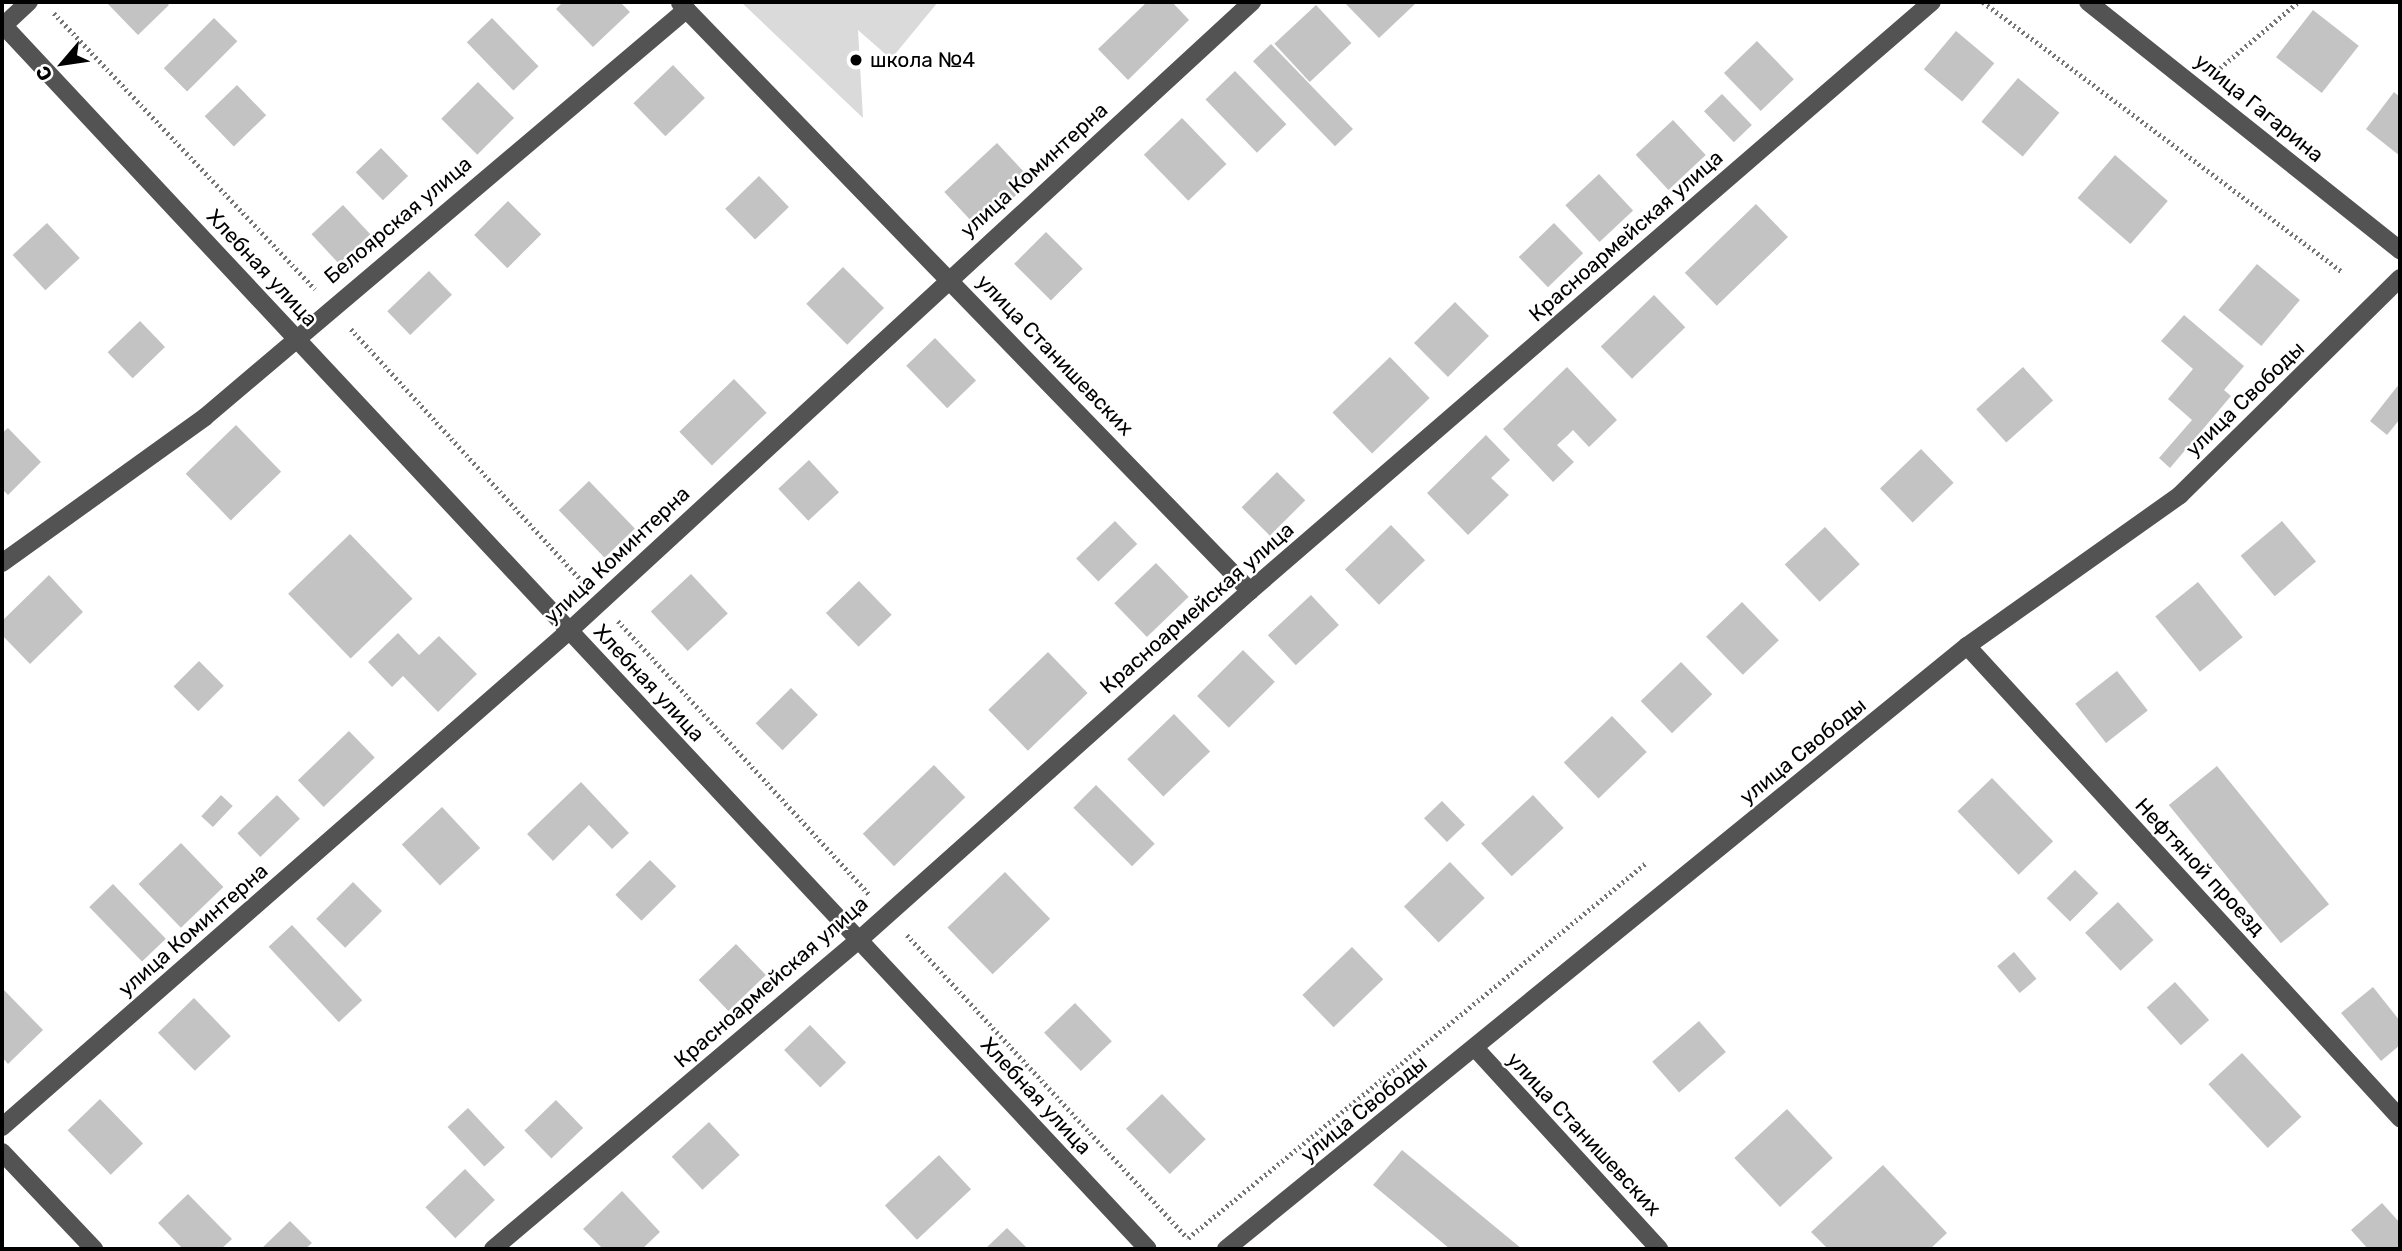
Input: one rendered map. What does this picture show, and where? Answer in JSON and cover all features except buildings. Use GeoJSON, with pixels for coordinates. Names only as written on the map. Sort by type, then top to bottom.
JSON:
{"type":"FeatureCollection","features":[{"type":"Feature","properties":{"kind":"street"},"geometry":{"type":"LineString","coordinates":[[2,26],[29,2]]}},
{"type":"Feature","properties":{"kind":"street","name":"улица Коминтерна"},"geometry":{"type":"LineString","coordinates":[[2,1127],[569,631],[949,278],[1252,2]]}},
{"type":"Feature","properties":{"kind":"street","name":"Красноармейская улица"},"geometry":{"type":"LineString","coordinates":[[493,1249],[859,940],[886,913],[1251,591],[1932,2]]}},
{"type":"Feature","properties":{"kind":"street","name":"улица Гагарина"},"geometry":{"type":"LineString","coordinates":[[2088,2],[2400,250]]}},
{"type":"Feature","properties":{"kind":"street","name":"Белоярская улица"},"geometry":{"type":"LineString","coordinates":[[2,563],[205,417],[683,6]]}},
{"type":"Feature","properties":{"kind":"street","name":"улица Станишевских"},"geometry":{"type":"LineString","coordinates":[[683,6],[1251,591]]}},
{"type":"Feature","properties":{"kind":"street","name":"Хлебная улица"},"geometry":{"type":"LineString","coordinates":[[2,26],[1148,1249]]}},
{"type":"Feature","properties":{"kind":"street","name":"улица Свободы"},"geometry":{"type":"LineString","coordinates":[[1226,1249],[1476,1049],[1967,646],[2180,495],[2400,278]]}},
{"type":"Feature","properties":{"kind":"street","name":"Нефтяной проезд"},"geometry":{"type":"LineString","coordinates":[[1967,646],[2400,1118]]}},
{"type":"Feature","properties":{"kind":"street","name":"улица Станишевских"},"geometry":{"type":"LineString","coordinates":[[1476,1049],[1659,1249]]}},
{"type":"Feature","properties":{"kind":"street"},"geometry":{"type":"LineString","coordinates":[[2,1152],[94,1249]]}},
{"type":"Feature","properties":{"kind":"path"},"geometry":{"type":"LineString","coordinates":[[44,2],[331,306],[886,913],[1188,1238],[1646,863]]}},
{"type":"Feature","properties":{"kind":"path"},"geometry":{"type":"LineString","coordinates":[[1983,2],[2343,271]]}},
{"type":"Feature","properties":{"kind":"path"},"geometry":{"type":"LineString","coordinates":[[2220,68],[2298,2]]}},
{"type":"Feature","properties":{"kind":"shaded area","name":"школа №4"},"geometry":{"type":"Polygon","coordinates":[[[741,2],[938,2],[891,59],[858,30],[863,118],[741,2]]]}},
{"type":"Feature","properties":{"kind":"place","name":"школа №4"},"geometry":{"type":"Point","coordinates":[856,60]}}]}
